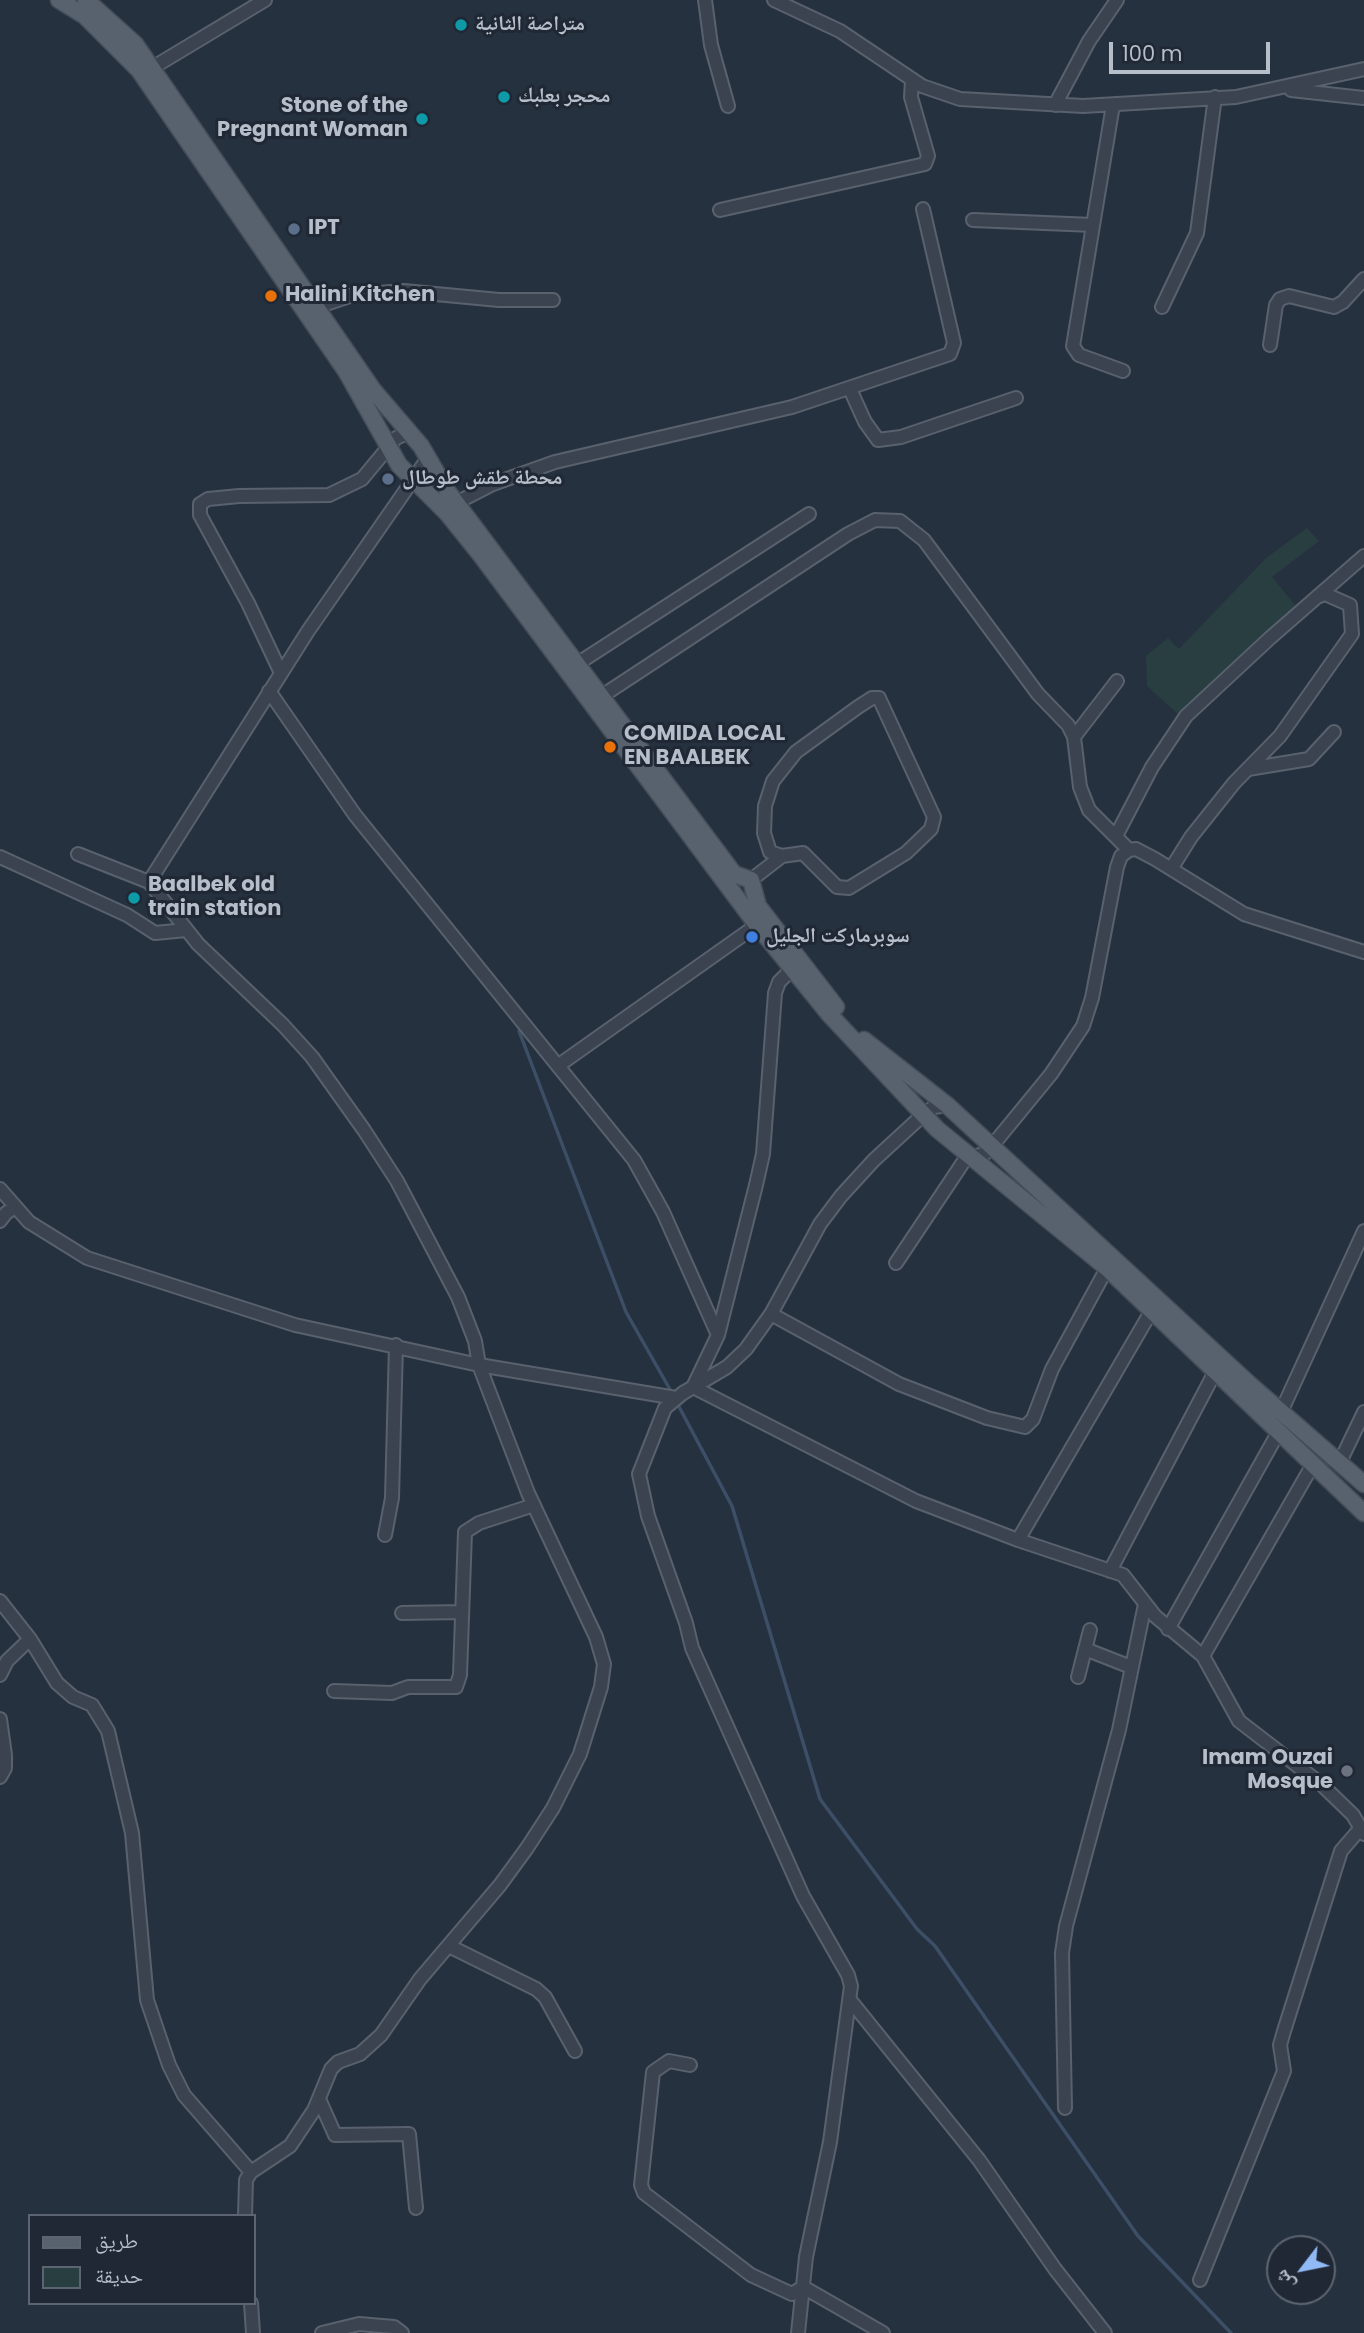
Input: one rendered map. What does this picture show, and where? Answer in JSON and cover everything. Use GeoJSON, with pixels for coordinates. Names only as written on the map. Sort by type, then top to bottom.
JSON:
{"type":"FeatureCollection","features":[{"type":"Feature","properties":{"kind":"main road"},"geometry":{"type":"LineString","coordinates":[[59,0],[85,16],[139,70],[346,371],[399,466],[447,513],[498,577],[757,925],[861,1050],[970,1156],[1020,1194],[1107,1268],[1364,1513]]}},
{"type":"Feature","properties":{"kind":"main road"},"geometry":{"type":"LineString","coordinates":[[86,0],[120,27],[152,68],[373,390],[410,432],[456,503],[734,874],[751,880],[758,906],[849,1024],[884,1057],[947,1105],[1362,1482],[1346,1497]]}},
{"type":"Feature","properties":{"kind":"main road"},"geometry":{"type":"LineString","coordinates":[[1309,1463],[1321,1446]]}},
{"type":"Feature","properties":{"kind":"street"},"geometry":{"type":"LineString","coordinates":[[152,68],[265,0]]}},
{"type":"Feature","properties":{"kind":"street"},"geometry":{"type":"LineString","coordinates":[[705,0],[711,45],[728,106]]}},
{"type":"Feature","properties":{"kind":"street"},"geometry":{"type":"LineString","coordinates":[[774,0],[840,31],[912,81],[943,95],[960,99],[1055,105],[1113,105],[1284,89],[1364,69]]}},
{"type":"Feature","properties":{"kind":"street"},"geometry":{"type":"LineString","coordinates":[[1055,105],[1089,41],[1117,0]]}},
{"type":"Feature","properties":{"kind":"street"},"geometry":{"type":"LineString","coordinates":[[720,210],[925,164],[928,156],[911,97],[912,81]]}},
{"type":"Feature","properties":{"kind":"street"},"geometry":{"type":"LineString","coordinates":[[1284,89],[1364,98]]}},
{"type":"Feature","properties":{"kind":"street"},"geometry":{"type":"LineString","coordinates":[[1162,307],[1197,233],[1215,97]]}},
{"type":"Feature","properties":{"kind":"street"},"geometry":{"type":"LineString","coordinates":[[1113,105],[1073,346],[1079,355],[1123,371]]}},
{"type":"Feature","properties":{"kind":"street"},"geometry":{"type":"LineString","coordinates":[[456,503],[493,484],[582,454],[739,421],[850,388],[943,357],[953,351],[954,343],[923,209]]}},
{"type":"Feature","properties":{"kind":"street"},"geometry":{"type":"LineString","coordinates":[[972,220],[1093,225]]}},
{"type":"Feature","properties":{"kind":"street"},"geometry":{"type":"LineString","coordinates":[[1270,345],[1276,305],[1280,299],[1289,296],[1334,307],[1343,302],[1364,279]]}},
{"type":"Feature","properties":{"kind":"street"},"geometry":{"type":"LineString","coordinates":[[317,307],[360,294],[404,291],[499,300],[553,300]]}},
{"type":"Feature","properties":{"kind":"street"},"geometry":{"type":"LineString","coordinates":[[850,388],[865,422],[878,440],[901,437],[1016,398]]}},
{"type":"Feature","properties":{"kind":"street"},"geometry":{"type":"LineString","coordinates":[[281,673],[248,603],[200,515],[200,504],[208,499],[239,496],[329,495],[362,479],[400,435],[410,432]]}},
{"type":"Feature","properties":{"kind":"street"},"geometry":{"type":"LineString","coordinates":[[149,881],[269,691],[428,458]]}},
{"type":"Feature","properties":{"kind":"street"},"geometry":{"type":"LineString","coordinates":[[577,664],[808,514]]}},
{"type":"Feature","properties":{"kind":"street"},"geometry":{"type":"LineString","coordinates":[[602,696],[848,534],[875,520],[892,519],[909,525],[925,540],[1041,699],[1063,719],[1074,737],[1084,797],[1094,816],[1117,834],[1129,850]]}},
{"type":"Feature","properties":{"kind":"street"},"geometry":{"type":"LineString","coordinates":[[1117,834],[1152,767],[1186,716],[1314,598],[1364,556]]}},
{"type":"Feature","properties":{"kind":"street"},"geometry":{"type":"LineString","coordinates":[[1171,869],[1191,837],[1247,769],[1280,736],[1353,629],[1349,620],[1350,605],[1325,594],[1314,598]]}},
{"type":"Feature","properties":{"kind":"street"},"geometry":{"type":"LineString","coordinates":[[1074,737],[1117,681]]}},
{"type":"Feature","properties":{"kind":"street"},"geometry":{"type":"LineString","coordinates":[[269,691],[355,815],[621,1143],[649,1184],[718,1335]]}},
{"type":"Feature","properties":{"kind":"street"},"geometry":{"type":"LineString","coordinates":[[751,880],[782,856],[803,853],[837,887],[849,888],[906,853],[931,829],[934,817],[879,698],[872,698],[858,707],[796,752],[773,780],[765,806],[764,833],[770,852],[782,856]]}},
{"type":"Feature","properties":{"kind":"street"},"geometry":{"type":"LineString","coordinates":[[1247,769],[1309,759],[1334,732]]}},
{"type":"Feature","properties":{"kind":"street"},"geometry":{"type":"LineString","coordinates":[[896,1263],[970,1156],[984,1154],[992,1146],[1051,1074],[1083,1026],[1092,998],[1117,867],[1121,856],[1129,850],[1140,851],[1244,914],[1364,952]]}},
{"type":"Feature","properties":{"kind":"street"},"geometry":{"type":"LineString","coordinates":[[78,854],[149,881],[186,930],[296,1038],[364,1130],[397,1181],[458,1297],[475,1341],[479,1365],[534,1505],[599,1644],[604,1664],[601,1687],[580,1754],[553,1808],[500,1885],[372,2044],[331,2069],[319,2099],[290,2146],[251,2172],[246,2180],[245,2214]]}},
{"type":"Feature","properties":{"kind":"street"},"geometry":{"type":"LineString","coordinates":[[0,857],[127,915],[155,933],[186,930]]}},
{"type":"Feature","properties":{"kind":"street"},"geometry":{"type":"LineString","coordinates":[[559,1065],[757,925]]}},
{"type":"Feature","properties":{"kind":"street"},"geometry":{"type":"LineString","coordinates":[[693,1387],[718,1335],[763,1154],[775,993],[779,982],[792,969]]}},
{"type":"Feature","properties":{"kind":"street"},"geometry":{"type":"LineString","coordinates":[[798,2333],[806,2257],[830,2142],[850,2000],[848,1975],[799,1888],[692,1648],[687,1623],[648,1516],[639,1474],[665,1408],[738,1357],[771,1314],[820,1224],[833,1206],[874,1160],[924,1114],[934,1107],[947,1105]]}},
{"type":"Feature","properties":{"kind":"street"},"geometry":{"type":"LineString","coordinates":[[0,1189],[29,1223],[88,1258],[295,1325],[479,1365],[676,1398]]}},
{"type":"Feature","properties":{"kind":"street"},"geometry":{"type":"LineString","coordinates":[[0,1222],[6,1213],[14,1208]]}},
{"type":"Feature","properties":{"kind":"street"},"geometry":{"type":"LineString","coordinates":[[1282,1412],[1364,1231]]}},
{"type":"Feature","properties":{"kind":"street"},"geometry":{"type":"LineString","coordinates":[[771,1314],[899,1384],[987,1418],[1025,1427],[1033,1419],[1052,1369],[1107,1268]]}},
{"type":"Feature","properties":{"kind":"street"},"geometry":{"type":"LineString","coordinates":[[1018,1540],[1152,1310]]}},
{"type":"Feature","properties":{"kind":"street"},"geometry":{"type":"LineString","coordinates":[[385,1535],[392,1498],[396,1345]]}},
{"type":"Feature","properties":{"kind":"street"},"geometry":{"type":"LineString","coordinates":[[1110,1571],[1216,1370]]}},
{"type":"Feature","properties":{"kind":"street"},"geometry":{"type":"LineString","coordinates":[[693,1387],[916,1501],[1127,1578],[1145,1604],[1168,1629],[1203,1656],[1239,1721],[1321,1784],[1353,1815],[1362,1831],[1340,1851],[1280,2045],[1284,2071],[1200,2280]]}},
{"type":"Feature","properties":{"kind":"street"},"geometry":{"type":"LineString","coordinates":[[1340,1462],[1364,1412]]}},
{"type":"Feature","properties":{"kind":"street"},"geometry":{"type":"LineString","coordinates":[[1168,1629],[1278,1433]]}},
{"type":"Feature","properties":{"kind":"street"},"geometry":{"type":"LineString","coordinates":[[1203,1656],[1309,1463]]}},
{"type":"Feature","properties":{"kind":"street"},"geometry":{"type":"LineString","coordinates":[[334,1691],[392,1693],[408,1687],[456,1687],[466,1532],[480,1523],[534,1505]]}},
{"type":"Feature","properties":{"kind":"street"},"geometry":{"type":"LineString","coordinates":[[0,1601],[30,1639],[57,1683],[73,1697],[92,1704],[108,1731],[132,1833],[144,1978],[158,2035],[184,2095],[251,2172]]}},
{"type":"Feature","properties":{"kind":"street"},"geometry":{"type":"LineString","coordinates":[[1065,2108],[1062,1952],[1071,1905],[1119,1730],[1145,1604]]}},
{"type":"Feature","properties":{"kind":"street"},"geometry":{"type":"LineString","coordinates":[[402,1614],[461,1612]]}},
{"type":"Feature","properties":{"kind":"street"},"geometry":{"type":"LineString","coordinates":[[1078,1677],[1090,1630]]}},
{"type":"Feature","properties":{"kind":"street"},"geometry":{"type":"LineString","coordinates":[[0,1675],[7,1661],[30,1639]]}},
{"type":"Feature","properties":{"kind":"street"},"geometry":{"type":"LineString","coordinates":[[1085,1648],[1131,1667]]}},
{"type":"Feature","properties":{"kind":"street"},"geometry":{"type":"LineString","coordinates":[[0,1720],[5,1755],[5,1768],[0,1777]]}},
{"type":"Feature","properties":{"kind":"street"},"geometry":{"type":"LineString","coordinates":[[449,1946],[536,1989],[545,1997],[575,2051]]}},
{"type":"Feature","properties":{"kind":"street"},"geometry":{"type":"LineString","coordinates":[[850,2000],[979,2160],[1032,2238],[1105,2333]]}},
{"type":"Feature","properties":{"kind":"street"},"geometry":{"type":"LineString","coordinates":[[690,2065],[669,2061],[653,2072],[641,2185],[644,2193],[751,2275],[792,2294],[803,2287]]}},
{"type":"Feature","properties":{"kind":"street"},"geometry":{"type":"LineString","coordinates":[[319,2099],[335,2135],[409,2134],[416,2208]]}},
{"type":"Feature","properties":{"kind":"street"},"geometry":{"type":"LineString","coordinates":[[803,2287],[883,2333]]}},
{"type":"Feature","properties":{"kind":"street"},"geometry":{"type":"LineString","coordinates":[[251,2305],[253,2333]]}},
{"type":"Feature","properties":{"kind":"street"},"geometry":{"type":"LineString","coordinates":[[322,2333],[359,2324],[397,2331]]}},
{"type":"Feature","properties":{"kind":"green space"},"geometry":{"type":"Polygon","coordinates":[[[1307,528],[1319,541],[1272,577],[1300,611],[1179,715],[1147,686],[1146,656],[1168,638],[1179,649],[1266,558],[1307,528]]]}},
{"type":"Feature","properties":{"kind":"waterway"},"geometry":{"type":"LineString","coordinates":[[519,1031],[626,1312],[672,1393]]}},
{"type":"Feature","properties":{"kind":"waterway"},"geometry":{"type":"LineString","coordinates":[[677,1403],[732,1506],[820,1799],[917,1929],[935,1946],[1138,2236],[1231,2333]]}},
{"type":"Feature","properties":{"kind":"place","name":"متراصة الثانية"},"geometry":{"type":"Point","coordinates":[461,25]}},
{"type":"Feature","properties":{"kind":"place","name":"محجر بعلبك"},"geometry":{"type":"Point","coordinates":[504,97]}},
{"type":"Feature","properties":{"kind":"place","name":"Stone of the Pregnant Woman"},"geometry":{"type":"Point","coordinates":[422,119]}},
{"type":"Feature","properties":{"kind":"place","name":"IPT"},"geometry":{"type":"Point","coordinates":[294,229]}},
{"type":"Feature","properties":{"kind":"place","name":"Halini Kitchen"},"geometry":{"type":"Point","coordinates":[271,296]}},
{"type":"Feature","properties":{"kind":"place","name":"محطة طقش طوطال"},"geometry":{"type":"Point","coordinates":[388,479]}},
{"type":"Feature","properties":{"kind":"place","name":"COMIDA LOCAL EN BAALBEK"},"geometry":{"type":"Point","coordinates":[610,747]}},
{"type":"Feature","properties":{"kind":"place","name":"Baalbek old train station"},"geometry":{"type":"Point","coordinates":[134,898]}},
{"type":"Feature","properties":{"kind":"place","name":"سوبرماركت الجليل"},"geometry":{"type":"Point","coordinates":[752,937]}},
{"type":"Feature","properties":{"kind":"place","name":"Imam Ouzai Mosque"},"geometry":{"type":"Point","coordinates":[1347,1771]}}]}
